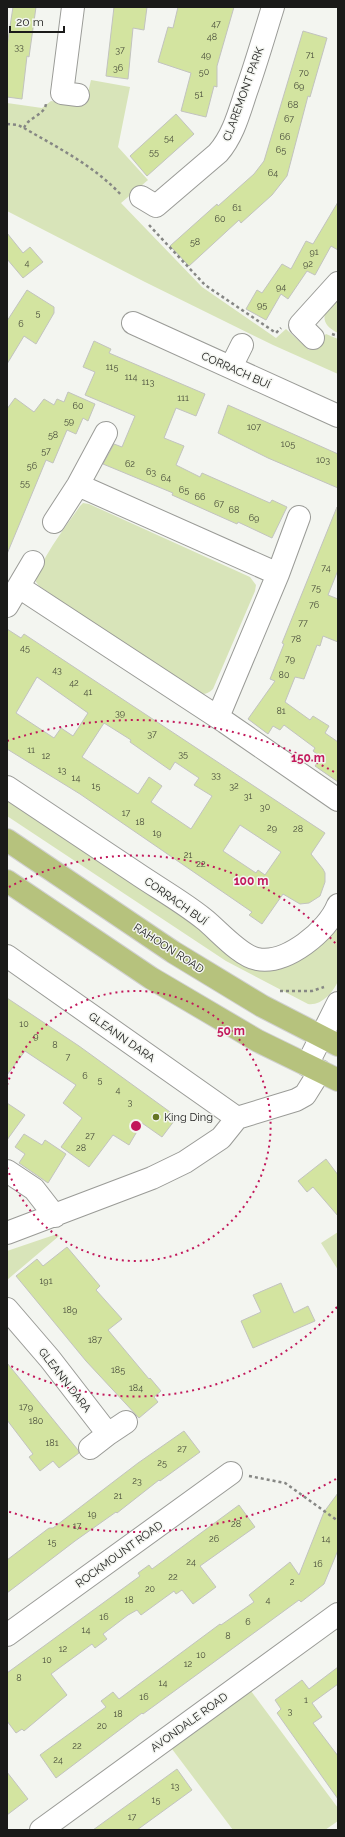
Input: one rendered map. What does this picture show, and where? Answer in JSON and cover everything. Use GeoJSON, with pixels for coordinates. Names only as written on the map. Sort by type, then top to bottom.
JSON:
{"type":"FeatureCollection","features":[{"type":"Feature","properties":{"kind":"main road","name":"RAHOON ROAD"},"geometry":{"type":"LineString","coordinates":[[7,840],[180,956],[262,1006],[330,1040]]}},
{"type":"Feature","properties":{"kind":"main road"},"geometry":{"type":"LineString","coordinates":[[7,881],[151,978],[258,1041],[327,1072]]}},
{"type":"Feature","properties":{"kind":"street"},"geometry":{"type":"LineString","coordinates":[[70,94],[73,7]]}},
{"type":"Feature","properties":{"kind":"street","name":"CLAREMONT PARK"},"geometry":{"type":"LineString","coordinates":[[142,206],[218,153],[229,139],[273,7]]}},
{"type":"Feature","properties":{"kind":"street"},"geometry":{"type":"LineString","coordinates":[[306,332],[338,283]]}},
{"type":"Feature","properties":{"kind":"street","name":"CORRACH BUÍ"},"geometry":{"type":"LineString","coordinates":[[134,324],[338,416]]}},
{"type":"Feature","properties":{"kind":"street"},"geometry":{"type":"LineString","coordinates":[[231,367],[242,345]]}},
{"type":"Feature","properties":{"kind":"street"},"geometry":{"type":"LineString","coordinates":[[54,522],[78,485],[106,433]]}},
{"type":"Feature","properties":{"kind":"street"},"geometry":{"type":"LineString","coordinates":[[78,485],[278,574]]}},
{"type":"Feature","properties":{"kind":"street"},"geometry":{"type":"LineString","coordinates":[[218,717],[278,574],[299,517]]}},
{"type":"Feature","properties":{"kind":"street"},"geometry":{"type":"LineString","coordinates":[[7,606],[33,562]]}},
{"type":"Feature","properties":{"kind":"street"},"geometry":{"type":"LineString","coordinates":[[19,587],[218,717],[338,800]]}},
{"type":"Feature","properties":{"kind":"street","name":"CORRACH BUÍ"},"geometry":{"type":"LineString","coordinates":[[7,787],[201,916],[244,953],[256,959],[276,958],[297,948],[322,929],[332,918],[338,905]]}},
{"type":"Feature","properties":{"kind":"street","name":"GLEANN DARA"},"geometry":{"type":"LineString","coordinates":[[7,956],[237,1118]]}},
{"type":"Feature","properties":{"kind":"street"},"geometry":{"type":"LineString","coordinates":[[7,1233],[56,1216],[143,1182],[185,1162],[221,1138],[237,1118],[256,1113],[304,1095],[327,1072],[332,994]]}},
{"type":"Feature","properties":{"kind":"street"},"geometry":{"type":"LineString","coordinates":[[7,1171],[34,1189],[56,1216]]}},
{"type":"Feature","properties":{"kind":"street","name":"GLEANN DARA"},"geometry":{"type":"LineString","coordinates":[[7,1309],[50,1359],[108,1434]]}},
{"type":"Feature","properties":{"kind":"street"},"geometry":{"type":"LineString","coordinates":[[90,1448],[126,1422]]}},
{"type":"Feature","properties":{"kind":"street","name":"ROCKMOUNT ROAD"},"geometry":{"type":"LineString","coordinates":[[7,1635],[231,1473]]}},
{"type":"Feature","properties":{"kind":"street","name":"AVONDALE ROAD"},"geometry":{"type":"LineString","coordinates":[[41,1830],[338,1614]]}},
{"type":"Feature","properties":{"kind":"path"},"geometry":{"type":"LineString","coordinates":[[24,128],[26,122],[40,114],[46,107],[48,91],[70,94]]}},
{"type":"Feature","properties":{"kind":"path"},"geometry":{"type":"LineString","coordinates":[[7,124],[18,125],[74,157],[142,206],[151,226],[205,285],[276,334]]}},
{"type":"Feature","properties":{"kind":"path"},"geometry":{"type":"LineString","coordinates":[[273,992],[312,990],[332,994]]}},
{"type":"Feature","properties":{"kind":"path"},"geometry":{"type":"LineString","coordinates":[[231,1473],[285,1483],[338,1521]]}},
{"type":"Feature","properties":{"kind":"green space"},"geometry":{"type":"Polygon","coordinates":[[[91,80],[130,87],[118,147],[148,180],[121,203],[202,287],[276,338],[286,329],[309,350],[326,334],[338,339],[338,374],[273,345],[145,282],[7,211],[7,103],[42,108],[51,101],[85,105],[91,80]]]}},
{"type":"Feature","properties":{"kind":"green space"},"geometry":{"type":"Polygon","coordinates":[[[338,292],[338,333],[326,324],[325,314],[330,303],[338,292]]]}},
{"type":"Feature","properties":{"kind":"green space"},"geometry":{"type":"Polygon","coordinates":[[[83,503],[89,504],[250,577],[256,585],[255,591],[213,689],[209,692],[203,694],[197,693],[39,586],[36,582],[41,565],[61,533],[83,503]]]}},
{"type":"Feature","properties":{"kind":"green space"},"geometry":{"type":"Polygon","coordinates":[[[7,797],[176,910],[250,966],[338,921],[339,970],[336,986],[322,1001],[308,1004],[226,961],[7,816],[7,797]]]}},
{"type":"Feature","properties":{"kind":"green space"},"geometry":{"type":"Polygon","coordinates":[[[338,1232],[338,1270],[321,1243],[338,1232]]]}},
{"type":"Feature","properties":{"kind":"green space"},"geometry":{"type":"Polygon","coordinates":[[[57,1234],[59,1236],[7,1280],[7,1251],[57,1234]]]}},
{"type":"Feature","properties":{"kind":"green space"},"geometry":{"type":"Polygon","coordinates":[[[251,1691],[338,1808],[338,1821],[325,1830],[233,1830],[172,1749],[251,1691]]]}},
{"type":"Feature","properties":{"kind":"building"},"geometry":{"type":"Polygon","coordinates":[[[13,7],[36,7],[29,57],[27,56],[22,99],[7,97],[7,46],[13,7]]]}},
{"type":"Feature","properties":{"kind":"building"},"geometry":{"type":"Polygon","coordinates":[[[114,7],[147,7],[144,30],[133,28],[128,79],[106,76],[114,7]]]}},
{"type":"Feature","properties":{"kind":"building"},"geometry":{"type":"Polygon","coordinates":[[[178,7],[234,7],[217,66],[217,87],[214,86],[206,117],[181,111],[191,73],[158,62],[168,27],[173,28],[178,7]]]}},
{"type":"Feature","properties":{"kind":"building"},"geometry":{"type":"Polygon","coordinates":[[[303,31],[327,38],[310,97],[308,96],[287,176],[272,195],[241,223],[239,220],[189,266],[170,246],[217,204],[218,206],[254,174],[264,161],[303,31]]]}},
{"type":"Feature","properties":{"kind":"building"},"geometry":{"type":"Polygon","coordinates":[[[176,114],[194,134],[147,176],[130,156],[176,114]]]}},
{"type":"Feature","properties":{"kind":"building"},"geometry":{"type":"Polygon","coordinates":[[[338,202],[338,250],[331,246],[315,275],[307,271],[288,299],[281,294],[266,320],[246,309],[257,290],[262,293],[282,264],[291,269],[306,241],[313,244],[338,202]]]}},
{"type":"Feature","properties":{"kind":"building"},"geometry":{"type":"Polygon","coordinates":[[[7,233],[23,253],[30,247],[43,262],[23,278],[7,259],[7,233]]]}},
{"type":"Feature","properties":{"kind":"building"},"geometry":{"type":"Polygon","coordinates":[[[27,290],[54,307],[54,313],[36,344],[24,336],[7,364],[7,321],[27,290]]]}},
{"type":"Feature","properties":{"kind":"building"},"geometry":{"type":"Polygon","coordinates":[[[94,341],[111,349],[109,353],[205,394],[196,416],[176,408],[164,438],[184,446],[176,465],[200,477],[202,473],[270,503],[272,500],[287,507],[272,538],[238,522],[237,524],[172,495],[173,493],[103,464],[114,444],[122,447],[135,416],[85,395],[95,372],[83,367],[94,341]]]}},
{"type":"Feature","properties":{"kind":"building"},"geometry":{"type":"Polygon","coordinates":[[[68,392],[95,404],[88,421],[83,418],[76,434],[67,430],[53,463],[46,460],[7,554],[7,409],[15,398],[34,412],[44,399],[54,405],[57,399],[64,402],[68,392]]]}},
{"type":"Feature","properties":{"kind":"building"},"geometry":{"type":"Polygon","coordinates":[[[228,405],[338,454],[338,488],[268,458],[218,433],[228,405]]]}},
{"type":"Feature","properties":{"kind":"building"},"geometry":{"type":"Polygon","coordinates":[[[337,507],[338,570],[328,595],[338,599],[338,642],[323,636],[320,646],[317,645],[304,679],[295,677],[285,702],[310,720],[313,716],[329,726],[325,733],[338,742],[338,782],[315,766],[321,757],[313,751],[315,748],[284,725],[280,730],[273,726],[268,734],[248,719],[275,681],[270,679],[284,644],[282,643],[337,507]]]}},
{"type":"Feature","properties":{"kind":"building"},"geometry":{"type":"Polygon","coordinates":[[[7,629],[21,638],[24,634],[325,833],[311,854],[325,873],[325,882],[320,896],[309,903],[300,904],[283,894],[262,924],[249,915],[252,912],[80,794],[7,749],[7,629]],[[37,677],[16,713],[54,738],[61,728],[73,736],[88,713],[37,677]],[[104,723],[82,757],[138,794],[149,777],[162,786],[151,802],[191,829],[212,796],[194,785],[199,778],[175,762],[170,770],[130,742],[131,740],[104,723]],[[240,825],[223,851],[256,873],[258,870],[265,875],[281,852],[240,825]]]}},
{"type":"Feature","properties":{"kind":"building"},"geometry":{"type":"Polygon","coordinates":[[[7,998],[79,1046],[177,1117],[162,1137],[142,1123],[129,1145],[113,1135],[89,1167],[61,1147],[82,1118],[63,1103],[76,1085],[25,1051],[7,1075],[7,998]]]}},
{"type":"Feature","properties":{"kind":"building"},"geometry":{"type":"Polygon","coordinates":[[[7,1103],[25,1115],[7,1140],[7,1103]]]}},
{"type":"Feature","properties":{"kind":"building"},"geometry":{"type":"Polygon","coordinates":[[[24,1134],[42,1145],[45,1140],[66,1154],[48,1183],[19,1163],[25,1154],[15,1147],[24,1134]]]}},
{"type":"Feature","properties":{"kind":"building"},"geometry":{"type":"Polygon","coordinates":[[[326,1159],[338,1175],[338,1216],[313,1187],[307,1192],[298,1181],[326,1159]]]}},
{"type":"Feature","properties":{"kind":"building"},"geometry":{"type":"Polygon","coordinates":[[[67,1247],[100,1286],[96,1290],[122,1319],[108,1330],[161,1391],[154,1397],[158,1402],[139,1418],[86,1361],[16,1276],[37,1259],[43,1266],[67,1247]]]}},
{"type":"Feature","properties":{"kind":"building"},"geometry":{"type":"Polygon","coordinates":[[[281,1283],[294,1313],[308,1306],[315,1321],[253,1348],[241,1321],[261,1312],[253,1295],[281,1283]]]}},
{"type":"Feature","properties":{"kind":"building"},"geometry":{"type":"Polygon","coordinates":[[[7,1363],[78,1450],[79,1453],[59,1468],[53,1461],[40,1471],[29,1457],[33,1454],[7,1420],[7,1363]]]}},
{"type":"Feature","properties":{"kind":"building"},"geometry":{"type":"Polygon","coordinates":[[[184,1431],[200,1452],[160,1481],[159,1480],[117,1513],[116,1512],[75,1541],[7,1593],[7,1560],[49,1528],[53,1528],[138,1463],[184,1431]]]}},
{"type":"Feature","properties":{"kind":"building"},"geometry":{"type":"Polygon","coordinates":[[[338,1493],[338,1550],[324,1584],[301,1602],[299,1600],[143,1714],[142,1713],[56,1778],[40,1755],[106,1707],[101,1701],[113,1692],[119,1699],[220,1624],[221,1625],[254,1602],[249,1595],[290,1562],[299,1575],[324,1512],[338,1493]]]}},
{"type":"Feature","properties":{"kind":"building"},"geometry":{"type":"Polygon","coordinates":[[[239,1505],[255,1527],[200,1566],[216,1587],[193,1604],[182,1590],[176,1594],[174,1591],[141,1615],[137,1610],[128,1615],[103,1634],[107,1639],[95,1648],[92,1644],[51,1674],[67,1695],[24,1731],[22,1729],[16,1733],[7,1721],[7,1673],[140,1576],[138,1573],[149,1565],[152,1569],[239,1505]]]}},
{"type":"Feature","properties":{"kind":"building"},"geometry":{"type":"Polygon","coordinates":[[[338,1667],[338,1684],[312,1703],[322,1717],[313,1723],[338,1756],[338,1799],[277,1713],[281,1709],[275,1700],[302,1680],[309,1689],[338,1667]]]}},
{"type":"Feature","properties":{"kind":"building"},"geometry":{"type":"Polygon","coordinates":[[[177,1769],[192,1790],[137,1830],[93,1830],[177,1769]]]}},
{"type":"Feature","properties":{"kind":"building"},"geometry":{"type":"Polygon","coordinates":[[[7,1772],[28,1799],[7,1815],[7,1772]]]}},
{"type":"Feature","properties":{"kind":"place","name":"King Ding"},"geometry":{"type":"Point","coordinates":[156,1117]}}]}
